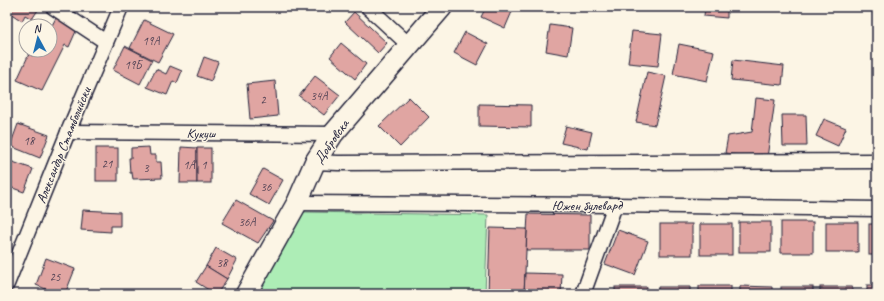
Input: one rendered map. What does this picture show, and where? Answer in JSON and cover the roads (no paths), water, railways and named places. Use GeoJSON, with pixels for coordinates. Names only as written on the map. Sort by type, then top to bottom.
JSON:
{"type":"FeatureCollection","features":[{"type":"Feature","properties":{"kind":"street"},"geometry":{"type":"LineString","coordinates":[[53,7],[106,42]]}},
{"type":"Feature","properties":{"kind":"street","name":"Александър Стамболийски"},"geometry":{"type":"LineString","coordinates":[[7,284],[68,132],[121,7]]}},
{"type":"Feature","properties":{"kind":"street"},"geometry":{"type":"LineString","coordinates":[[368,7],[410,45]]}},
{"type":"Feature","properties":{"kind":"street","name":"Добровска"},"geometry":{"type":"LineString","coordinates":[[246,294],[297,203],[315,162],[333,134],[442,7]]}},
{"type":"Feature","properties":{"kind":"street","name":"Кукуш"},"geometry":{"type":"LineString","coordinates":[[68,132],[333,134]]}},
{"type":"Feature","properties":{"kind":"street"},"geometry":{"type":"LineString","coordinates":[[315,162],[877,161]]}},
{"type":"Feature","properties":{"kind":"street","name":"Южен булевард"},"geometry":{"type":"LineString","coordinates":[[297,203],[615,205],[877,209]]}},
{"type":"Feature","properties":{"kind":"street"},"geometry":{"type":"LineString","coordinates":[[583,294],[615,205]]}}]}
